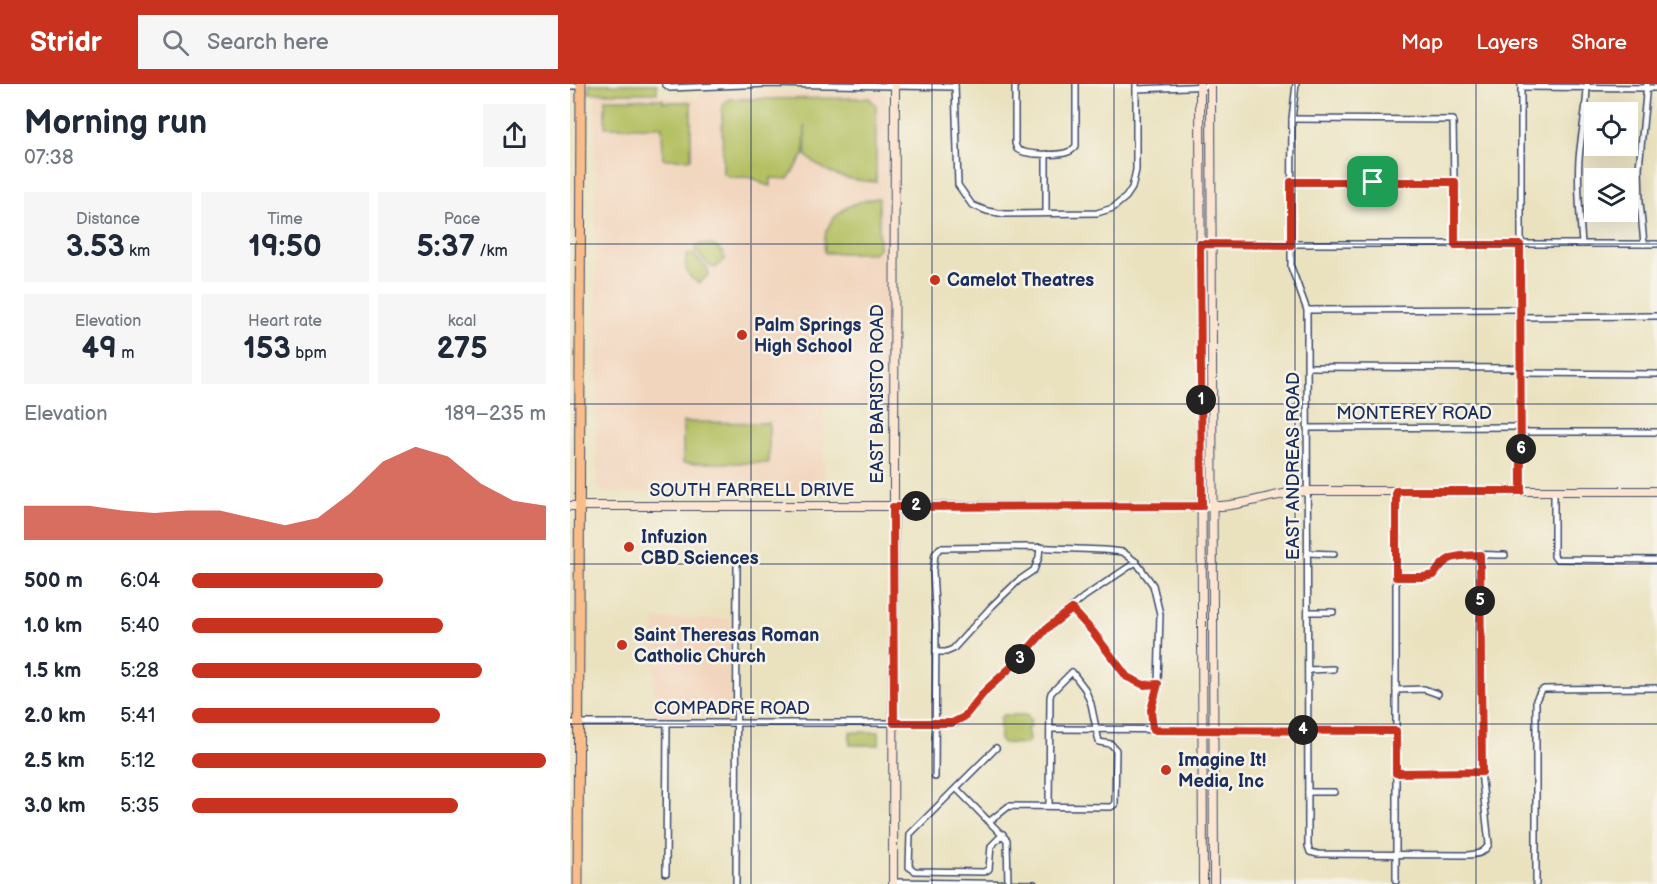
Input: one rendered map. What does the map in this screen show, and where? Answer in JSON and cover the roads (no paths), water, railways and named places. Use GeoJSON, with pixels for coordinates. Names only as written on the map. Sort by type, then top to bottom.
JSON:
{"type":"FeatureCollection","features":[{"type":"Feature","properties":{"kind":"main road"},"geometry":{"type":"LineString","coordinates":[[578,884],[574,723],[581,85]]}},
{"type":"Feature","properties":{"kind":"street"},"geometry":{"type":"LineString","coordinates":[[665,84],[670,88],[715,88],[718,84],[895,85],[900,88],[955,86],[958,185],[972,205],[987,211],[1005,214],[1097,213],[1113,208],[1126,197],[1132,188],[1136,170],[1136,86],[1210,85],[1214,884]]}},
{"type":"Feature","properties":{"kind":"street"},"geometry":{"type":"LineString","coordinates":[[1015,84],[1017,149],[1027,154],[1070,152],[1076,146],[1076,84]]}},
{"type":"Feature","properties":{"kind":"street","name":"EAST ANDREAS ROAD"},"geometry":{"type":"LineString","coordinates":[[1296,84],[1292,119],[1291,245],[1292,267],[1307,310],[1308,367],[1308,846],[1310,852],[1318,854],[1396,854]]}},
{"type":"Feature","properties":{"kind":"street"},"geometry":{"type":"LineString","coordinates":[[570,86],[581,85]]}},
{"type":"Feature","properties":{"kind":"street","name":"EAST BARISTO ROAD"},"geometry":{"type":"LineString","coordinates":[[893,883],[895,85]]}},
{"type":"Feature","properties":{"kind":"street"},"geometry":{"type":"LineString","coordinates":[[1200,85],[1203,884]]}},
{"type":"Feature","properties":{"kind":"street"},"geometry":{"type":"LineString","coordinates":[[1521,491],[1521,86],[1647,86],[1657,88]]}},
{"type":"Feature","properties":{"kind":"street"},"geometry":{"type":"LineString","coordinates":[[1582,244],[1579,162],[1587,86]]}},
{"type":"Feature","properties":{"kind":"street"},"geometry":{"type":"LineString","coordinates":[[1644,244],[1639,168],[1647,86]]}},
{"type":"Feature","properties":{"kind":"street"},"geometry":{"type":"LineString","coordinates":[[1292,119],[1453,120],[1455,245]]}},
{"type":"Feature","properties":{"kind":"street"},"geometry":{"type":"LineString","coordinates":[[1046,154],[1046,213]]}},
{"type":"Feature","properties":{"kind":"street"},"geometry":{"type":"LineString","coordinates":[[1291,182],[1455,182]]}},
{"type":"Feature","properties":{"kind":"street"},"geometry":{"type":"LineString","coordinates":[[1200,244],[1657,244]]}},
{"type":"Feature","properties":{"kind":"street"},"geometry":{"type":"LineString","coordinates":[[1307,310],[1520,309]]}},
{"type":"Feature","properties":{"kind":"street"},"geometry":{"type":"LineString","coordinates":[[1520,317],[1657,316]]}},
{"type":"Feature","properties":{"kind":"street"},"geometry":{"type":"LineString","coordinates":[[1308,367],[1657,374]]}},
{"type":"Feature","properties":{"kind":"street","name":"MONTEREY ROAD"},"geometry":{"type":"LineString","coordinates":[[1307,428],[1657,432]]}},
{"type":"Feature","properties":{"kind":"street","name":"SOUTH FARRELL DRIVE"},"geometry":{"type":"LineString","coordinates":[[575,506],[1212,506],[1243,505],[1277,495],[1308,491],[1657,491]]}},
{"type":"Feature","properties":{"kind":"street"},"geometry":{"type":"LineString","coordinates":[[1396,491],[1396,881]]}},
{"type":"Feature","properties":{"kind":"street"},"geometry":{"type":"LineString","coordinates":[[1554,491],[1554,556],[1556,560],[1657,560]]}},
{"type":"Feature","properties":{"kind":"street"},"geometry":{"type":"LineString","coordinates":[[935,777],[934,561],[935,554],[940,548],[1040,547],[1124,552],[1136,562],[1153,585],[1157,598],[1161,635],[1158,684],[1151,710],[1153,730]]}},
{"type":"Feature","properties":{"kind":"street"},"geometry":{"type":"LineString","coordinates":[[936,652],[953,649],[993,605],[1018,581],[1034,570],[1040,547]]}},
{"type":"Feature","properties":{"kind":"street"},"geometry":{"type":"LineString","coordinates":[[1308,553],[1334,554]]}},
{"type":"Feature","properties":{"kind":"street"},"geometry":{"type":"LineString","coordinates":[[1396,854],[1479,854],[1490,843],[1482,772],[1480,555]]}},
{"type":"Feature","properties":{"kind":"street"},"geometry":{"type":"LineString","coordinates":[[1396,577],[1434,575],[1440,565],[1454,556],[1504,555]]}},
{"type":"Feature","properties":{"kind":"street","name":"COMPADRE ROAD"},"geometry":{"type":"LineString","coordinates":[[574,723],[956,723],[964,717],[986,690],[1019,660],[1046,629],[1084,597],[1136,562]]}},
{"type":"Feature","properties":{"kind":"street"},"geometry":{"type":"LineString","coordinates":[[736,884],[737,565]]}},
{"type":"Feature","properties":{"kind":"street"},"geometry":{"type":"LineString","coordinates":[[1072,609],[1093,632],[1127,677],[1144,685],[1158,684]]}},
{"type":"Feature","properties":{"kind":"street"},"geometry":{"type":"LineString","coordinates":[[1308,612],[1333,612]]}},
{"type":"Feature","properties":{"kind":"street"},"geometry":{"type":"LineString","coordinates":[[1308,670],[1333,669]]}},
{"type":"Feature","properties":{"kind":"street"},"geometry":{"type":"LineString","coordinates":[[990,821],[1006,807],[1111,807],[1115,804],[1116,750],[1111,744],[1099,742],[1093,711],[1085,689],[1072,672],[1051,693],[1049,806]]}},
{"type":"Feature","properties":{"kind":"street"},"geometry":{"type":"LineString","coordinates":[[1536,884],[1536,700],[1538,694],[1544,689],[1657,688]]}},
{"type":"Feature","properties":{"kind":"street"},"geometry":{"type":"LineString","coordinates":[[1396,690],[1424,689],[1438,694]]}},
{"type":"Feature","properties":{"kind":"street"},"geometry":{"type":"LineString","coordinates":[[666,873],[667,723]]}},
{"type":"Feature","properties":{"kind":"street"},"geometry":{"type":"LineString","coordinates":[[1050,729],[1396,731]]}},
{"type":"Feature","properties":{"kind":"street"},"geometry":{"type":"LineString","coordinates":[[996,748],[910,834],[909,867],[911,870],[984,872],[989,869],[991,846],[1003,834]]}},
{"type":"Feature","properties":{"kind":"street"},"geometry":{"type":"LineString","coordinates":[[1396,773],[1482,772]]}},
{"type":"Feature","properties":{"kind":"street"},"geometry":{"type":"LineString","coordinates":[[956,788],[1003,834],[1008,844],[1008,883]]}},
{"type":"Feature","properties":{"kind":"street"},"geometry":{"type":"LineString","coordinates":[[1308,792],[1334,792]]}},
{"type":"Feature","properties":{"kind":"street"},"geometry":{"type":"LineString","coordinates":[[893,883],[1034,884]]}},
{"type":"Feature","properties":{"kind":"place","name":"Camelot Theatres"},"geometry":{"type":"Point","coordinates":[935,280]}},
{"type":"Feature","properties":{"kind":"place","name":"Palm Springs High School"},"geometry":{"type":"Point","coordinates":[742,335]}},
{"type":"Feature","properties":{"kind":"place","name":"Infuzion CBD Sciences"},"geometry":{"type":"Point","coordinates":[629,547]}},
{"type":"Feature","properties":{"kind":"place","name":"Saint Theresas Roman Catholic Church"},"geometry":{"type":"Point","coordinates":[622,645]}},
{"type":"Feature","properties":{"kind":"place","name":"Imagine It! Media, Inc"},"geometry":{"type":"Point","coordinates":[1166,770]}}]}
